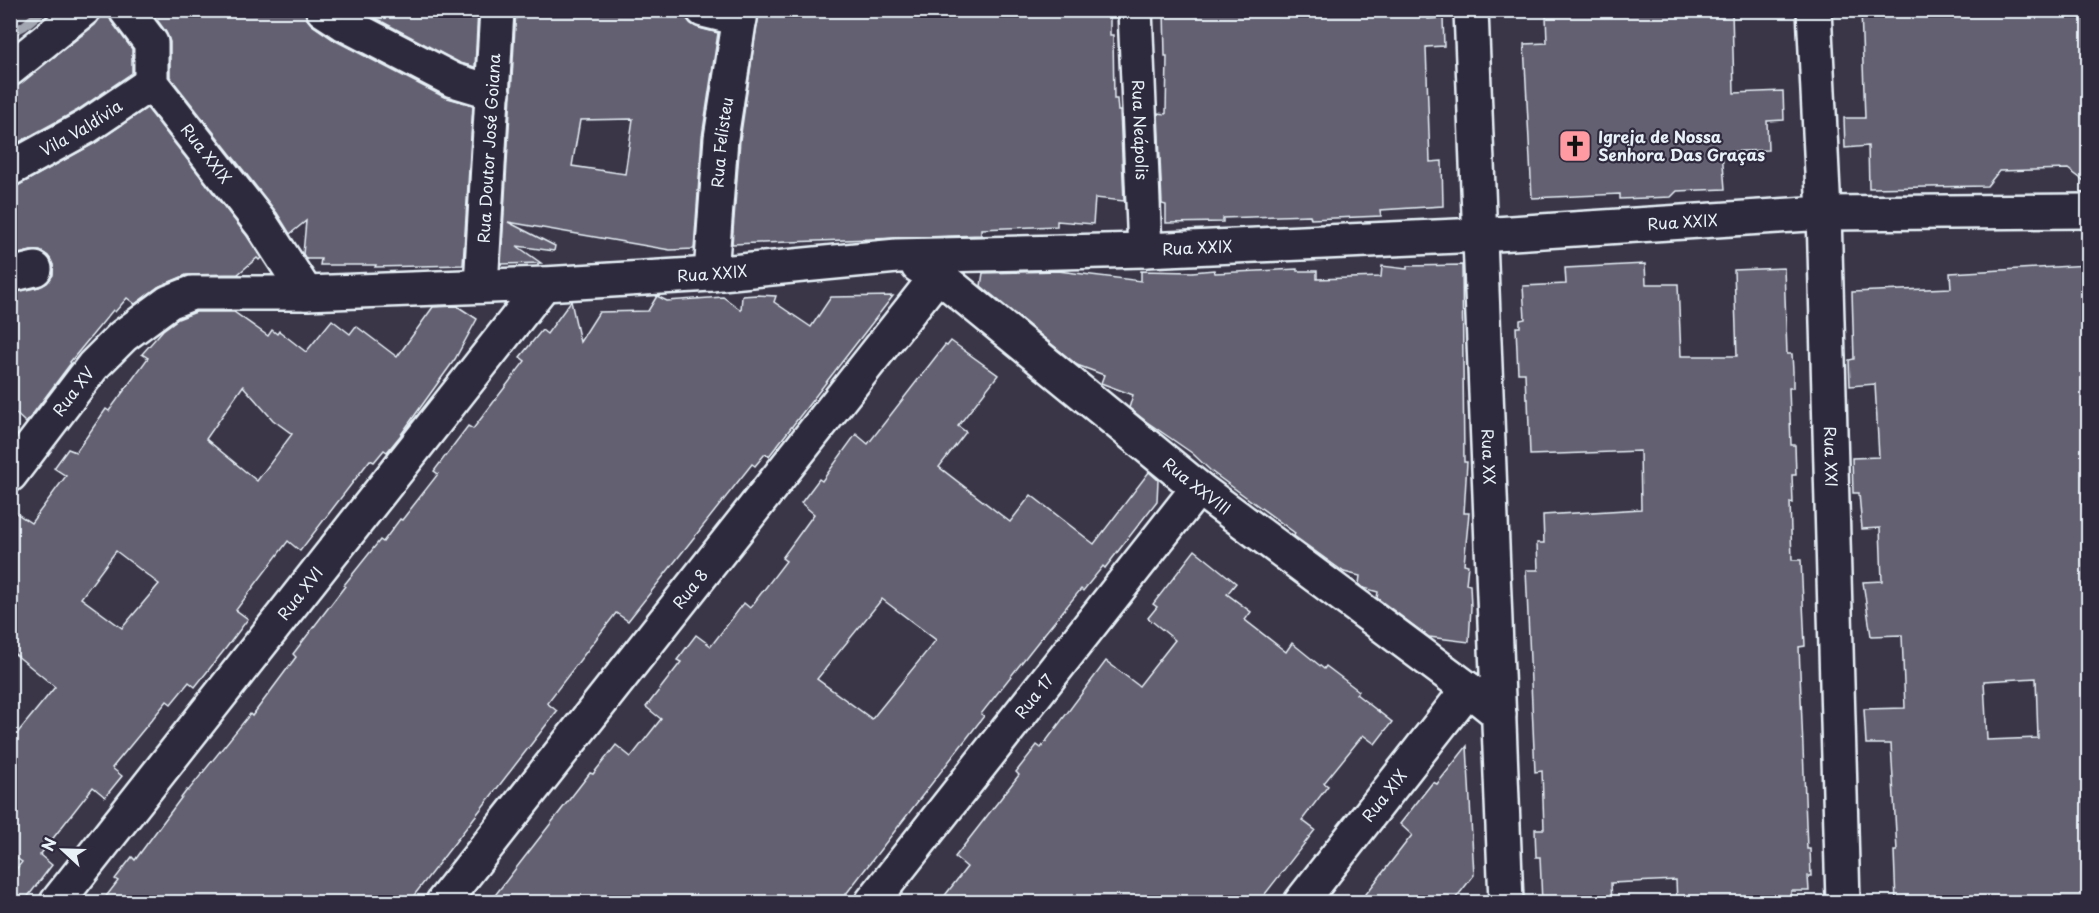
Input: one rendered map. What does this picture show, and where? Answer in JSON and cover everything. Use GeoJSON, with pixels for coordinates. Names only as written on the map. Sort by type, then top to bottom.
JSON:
{"type":"FeatureCollection","features":[{"type":"Feature","properties":{"kind":"street"},"geometry":{"type":"LineString","coordinates":[[10,69],[83,10]]}},
{"type":"Feature","properties":{"kind":"street"},"geometry":{"type":"LineString","coordinates":[[126,10],[151,43],[151,83]]}},
{"type":"Feature","properties":{"kind":"street"},"geometry":{"type":"LineString","coordinates":[[323,10],[343,23],[453,80],[493,92]]}},
{"type":"Feature","properties":{"kind":"street","name":"Rua Doutor José Goiana"},"geometry":{"type":"LineString","coordinates":[[481,286],[497,10]]}},
{"type":"Feature","properties":{"kind":"street"},"geometry":{"type":"LineString","coordinates":[[703,10],[741,15]]}},
{"type":"Feature","properties":{"kind":"street","name":"Rua Neápolis"},"geometry":{"type":"LineString","coordinates":[[1135,10],[1144,250]]}},
{"type":"Feature","properties":{"kind":"street","name":"Rua XX"},"geometry":{"type":"LineString","coordinates":[[1471,10],[1506,903]]}},
{"type":"Feature","properties":{"kind":"street","name":"Rua XXI"},"geometry":{"type":"LineString","coordinates":[[1814,10],[1824,213],[1843,903]]}},
{"type":"Feature","properties":{"kind":"street","name":"Rua Felisteu"},"geometry":{"type":"LineString","coordinates":[[711,274],[722,138],[741,15]]}},
{"type":"Feature","properties":{"kind":"street","name":"Vila Valdívia"},"geometry":{"type":"LineString","coordinates":[[10,169],[86,127],[151,83]]}},
{"type":"Feature","properties":{"kind":"street","name":"Rua XXIX"},"geometry":{"type":"LineString","coordinates":[[151,83],[262,225],[306,293]]}},
{"type":"Feature","properties":{"kind":"street","name":"Rua XXIX"},"geometry":{"type":"LineString","coordinates":[[147,316],[169,302],[192,293],[306,293],[544,284],[711,274],[897,256],[1144,250],[1480,235],[1824,213],[2088,211]]}},
{"type":"Feature","properties":{"kind":"street","name":"Rua XXVIII"},"geometry":{"type":"LineString","coordinates":[[897,256],[938,275],[1198,488],[1499,714]]}},
{"type":"Feature","properties":{"kind":"street","name":"Rua 8"},"geometry":{"type":"LineString","coordinates":[[442,903],[938,275]]}},
{"type":"Feature","properties":{"kind":"street","name":"Rua XVI"},"geometry":{"type":"LineString","coordinates":[[57,903],[544,284]]}},
{"type":"Feature","properties":{"kind":"street","name":"Rua XV"},"geometry":{"type":"LineString","coordinates":[[10,475],[93,366],[147,316]]}},
{"type":"Feature","properties":{"kind":"street","name":"Rua 17"},"geometry":{"type":"LineString","coordinates":[[872,903],[1198,488]]}},
{"type":"Feature","properties":{"kind":"street","name":"Rua XIX"},"geometry":{"type":"LineString","coordinates":[[1301,903],[1468,689]]}},
{"type":"Feature","properties":{"kind":"building"},"geometry":{"type":"Polygon","coordinates":[[[108,10],[111,21],[132,49],[132,73],[76,111],[10,147],[10,91],[95,25],[108,10]]]}},
{"type":"Feature","properties":{"kind":"building"},"geometry":{"type":"Polygon","coordinates":[[[150,10],[305,10],[307,19],[312,25],[334,40],[444,97],[473,105],[463,265],[375,267],[376,265],[320,265],[321,259],[306,259],[303,254],[306,221],[290,234],[277,213],[170,77],[170,42],[166,32],[150,10]]]}},
{"type":"Feature","properties":{"kind":"building"},"geometry":{"type":"Polygon","coordinates":[[[360,10],[478,10],[475,67],[460,63],[360,10]]]}},
{"type":"Feature","properties":{"kind":"building"},"geometry":{"type":"Polygon","coordinates":[[[516,10],[685,10],[685,16],[691,24],[718,33],[702,137],[694,249],[670,250],[508,222],[555,246],[554,251],[517,246],[541,263],[501,264],[516,10]],[[633,119],[580,120],[572,166],[625,174],[633,119]]]}},
{"type":"Feature","properties":{"kind":"building"},"geometry":{"type":"Polygon","coordinates":[[[759,10],[1110,10],[1110,35],[1113,35],[1114,99],[1117,99],[1118,111],[1120,111],[1124,201],[1095,198],[1093,224],[1057,221],[1057,226],[981,229],[981,235],[732,244],[740,140],[759,10]]]}},
{"type":"Feature","properties":{"kind":"building"},"geometry":{"type":"Polygon","coordinates":[[[1164,10],[1428,10],[1428,19],[1443,18],[1444,46],[1426,47],[1430,162],[1442,161],[1443,206],[1380,210],[1381,216],[1311,219],[1310,215],[1223,218],[1223,222],[1166,223],[1166,205],[1162,204],[1158,113],[1166,114],[1167,56],[1165,56],[1164,10]]]}},
{"type":"Feature","properties":{"kind":"building"},"geometry":{"type":"Polygon","coordinates":[[[1548,10],[1732,10],[1734,93],[1783,91],[1784,120],[1767,121],[1768,150],[1722,152],[1725,189],[1677,191],[1671,197],[1620,199],[1620,194],[1532,198],[1524,44],[1547,43],[1546,15],[1549,15],[1548,10]]]}},
{"type":"Feature","properties":{"kind":"building"},"geometry":{"type":"Polygon","coordinates":[[[1861,10],[1930,10],[1931,14],[1988,10],[2088,10],[2088,80],[2084,80],[2088,184],[2068,169],[1999,171],[1987,186],[1869,188],[1868,146],[1845,148],[1844,118],[1865,118],[1861,10]]]}},
{"type":"Feature","properties":{"kind":"building"},"geometry":{"type":"Polygon","coordinates":[[[147,108],[247,236],[261,258],[259,260],[257,258],[238,274],[186,275],[158,287],[135,304],[127,298],[115,312],[113,310],[70,362],[26,423],[10,408],[10,293],[47,283],[53,275],[53,265],[48,256],[40,251],[10,256],[10,188],[95,143],[147,108]]]}},
{"type":"Feature","properties":{"kind":"building"},"geometry":{"type":"Polygon","coordinates":[[[1645,264],[1646,284],[1678,284],[1681,356],[1737,356],[1734,270],[1784,268],[1787,354],[1792,354],[1793,371],[1793,388],[1789,388],[1791,445],[1795,445],[1796,475],[1792,475],[1793,503],[1790,502],[1792,560],[1801,560],[1805,646],[1799,647],[1807,849],[1810,849],[1811,876],[1808,876],[1809,891],[1791,891],[1791,903],[1677,903],[1676,880],[1611,883],[1612,903],[1542,903],[1540,857],[1536,857],[1535,829],[1544,829],[1542,771],[1535,772],[1526,570],[1538,570],[1537,543],[1544,543],[1543,515],[1641,509],[1640,451],[1530,455],[1528,399],[1526,399],[1525,373],[1518,373],[1516,327],[1520,327],[1520,320],[1525,319],[1523,286],[1566,284],[1565,268],[1645,264]]]}},
{"type":"Feature","properties":{"kind":"building"},"geometry":{"type":"Polygon","coordinates":[[[1462,265],[1464,462],[1467,462],[1464,513],[1469,513],[1464,564],[1468,565],[1466,584],[1470,585],[1469,642],[1429,637],[1377,598],[1378,592],[1359,584],[1360,576],[1344,572],[1294,536],[1295,533],[1212,472],[1192,453],[1129,408],[1133,395],[1101,383],[1104,375],[1077,365],[981,286],[983,273],[1058,271],[1141,281],[1141,271],[1214,270],[1215,273],[1297,269],[1297,271],[1317,271],[1317,279],[1381,277],[1382,266],[1407,269],[1407,266],[1462,265]]]}},
{"type":"Feature","properties":{"kind":"building"},"geometry":{"type":"Polygon","coordinates":[[[2088,265],[2088,903],[1896,903],[1894,851],[1897,851],[1891,744],[1866,744],[1864,709],[1905,708],[1902,635],[1871,636],[1863,582],[1882,581],[1880,528],[1862,529],[1859,493],[1853,493],[1852,458],[1879,457],[1875,384],[1850,386],[1849,360],[1854,359],[1852,292],[1951,288],[1950,273],[2088,265]],[[2036,678],[1984,681],[1987,740],[2038,738],[2036,678]]]}},
{"type":"Feature","properties":{"kind":"building"},"geometry":{"type":"Polygon","coordinates":[[[657,296],[667,301],[723,297],[741,310],[742,296],[776,296],[774,302],[811,327],[831,297],[893,296],[769,456],[765,454],[755,466],[752,464],[628,621],[616,613],[547,703],[557,711],[408,903],[101,903],[118,881],[115,879],[132,857],[135,860],[187,790],[250,714],[252,716],[296,657],[293,654],[344,585],[380,540],[383,542],[400,519],[402,520],[438,474],[434,471],[468,426],[473,429],[525,361],[520,357],[542,330],[547,334],[571,301],[580,342],[599,312],[648,311],[657,296]]]}},
{"type":"Feature","properties":{"kind":"building"},"geometry":{"type":"Polygon","coordinates":[[[457,306],[477,319],[455,359],[400,436],[387,452],[384,450],[374,462],[370,460],[300,551],[288,541],[236,610],[248,619],[226,648],[195,687],[189,682],[171,704],[167,701],[112,768],[122,776],[105,797],[93,787],[40,855],[52,865],[23,903],[10,903],[10,877],[22,862],[10,854],[10,742],[55,687],[10,650],[10,509],[31,523],[66,476],[54,468],[68,449],[76,452],[106,409],[109,411],[148,358],[142,354],[163,330],[178,319],[196,312],[234,312],[268,336],[272,330],[277,334],[279,331],[306,352],[332,320],[350,334],[356,326],[397,357],[433,307],[457,306]],[[243,386],[206,439],[257,481],[292,434],[273,420],[243,386]],[[116,551],[81,598],[122,628],[159,584],[116,551]]]}},
{"type":"Feature","properties":{"kind":"building"},"geometry":{"type":"Polygon","coordinates":[[[951,341],[998,375],[958,426],[966,432],[939,467],[1010,522],[1031,495],[1094,544],[1149,472],[1158,480],[1157,501],[1105,568],[1103,566],[1083,591],[1081,589],[1041,638],[981,714],[984,716],[839,903],[489,903],[590,773],[593,774],[616,745],[631,757],[661,719],[646,707],[681,662],[677,660],[696,635],[711,646],[744,603],[750,608],[786,561],[782,558],[814,514],[801,503],[819,479],[822,481],[856,434],[868,444],[945,345],[947,346],[951,341]],[[882,599],[817,679],[872,719],[936,640],[882,599]]]}},
{"type":"Feature","properties":{"kind":"building"},"geometry":{"type":"Polygon","coordinates":[[[1195,550],[1236,583],[1227,594],[1251,612],[1245,620],[1286,652],[1292,643],[1324,669],[1326,666],[1359,691],[1356,694],[1392,722],[1375,744],[1363,735],[1324,783],[1328,786],[1302,820],[1315,830],[1258,903],[939,903],[967,867],[955,857],[1019,775],[1016,772],[1037,745],[1041,748],[1106,661],[1139,686],[1175,640],[1148,618],[1157,607],[1153,604],[1195,550]]]}},
{"type":"Feature","properties":{"kind":"building"},"geometry":{"type":"Polygon","coordinates":[[[1467,746],[1474,875],[1452,903],[1359,903],[1412,835],[1400,824],[1433,782],[1437,784],[1467,746]]]}},
{"type":"Feature","properties":{"kind":"waterway"},"geometry":{"type":"LineString","coordinates":[[10,33],[24,26],[43,10]]}},
{"type":"Feature","properties":{"kind":"place","name":"Igreja de Nossa Senhora Das Graças"},"geometry":{"type":"Point","coordinates":[1575,146]}}]}
